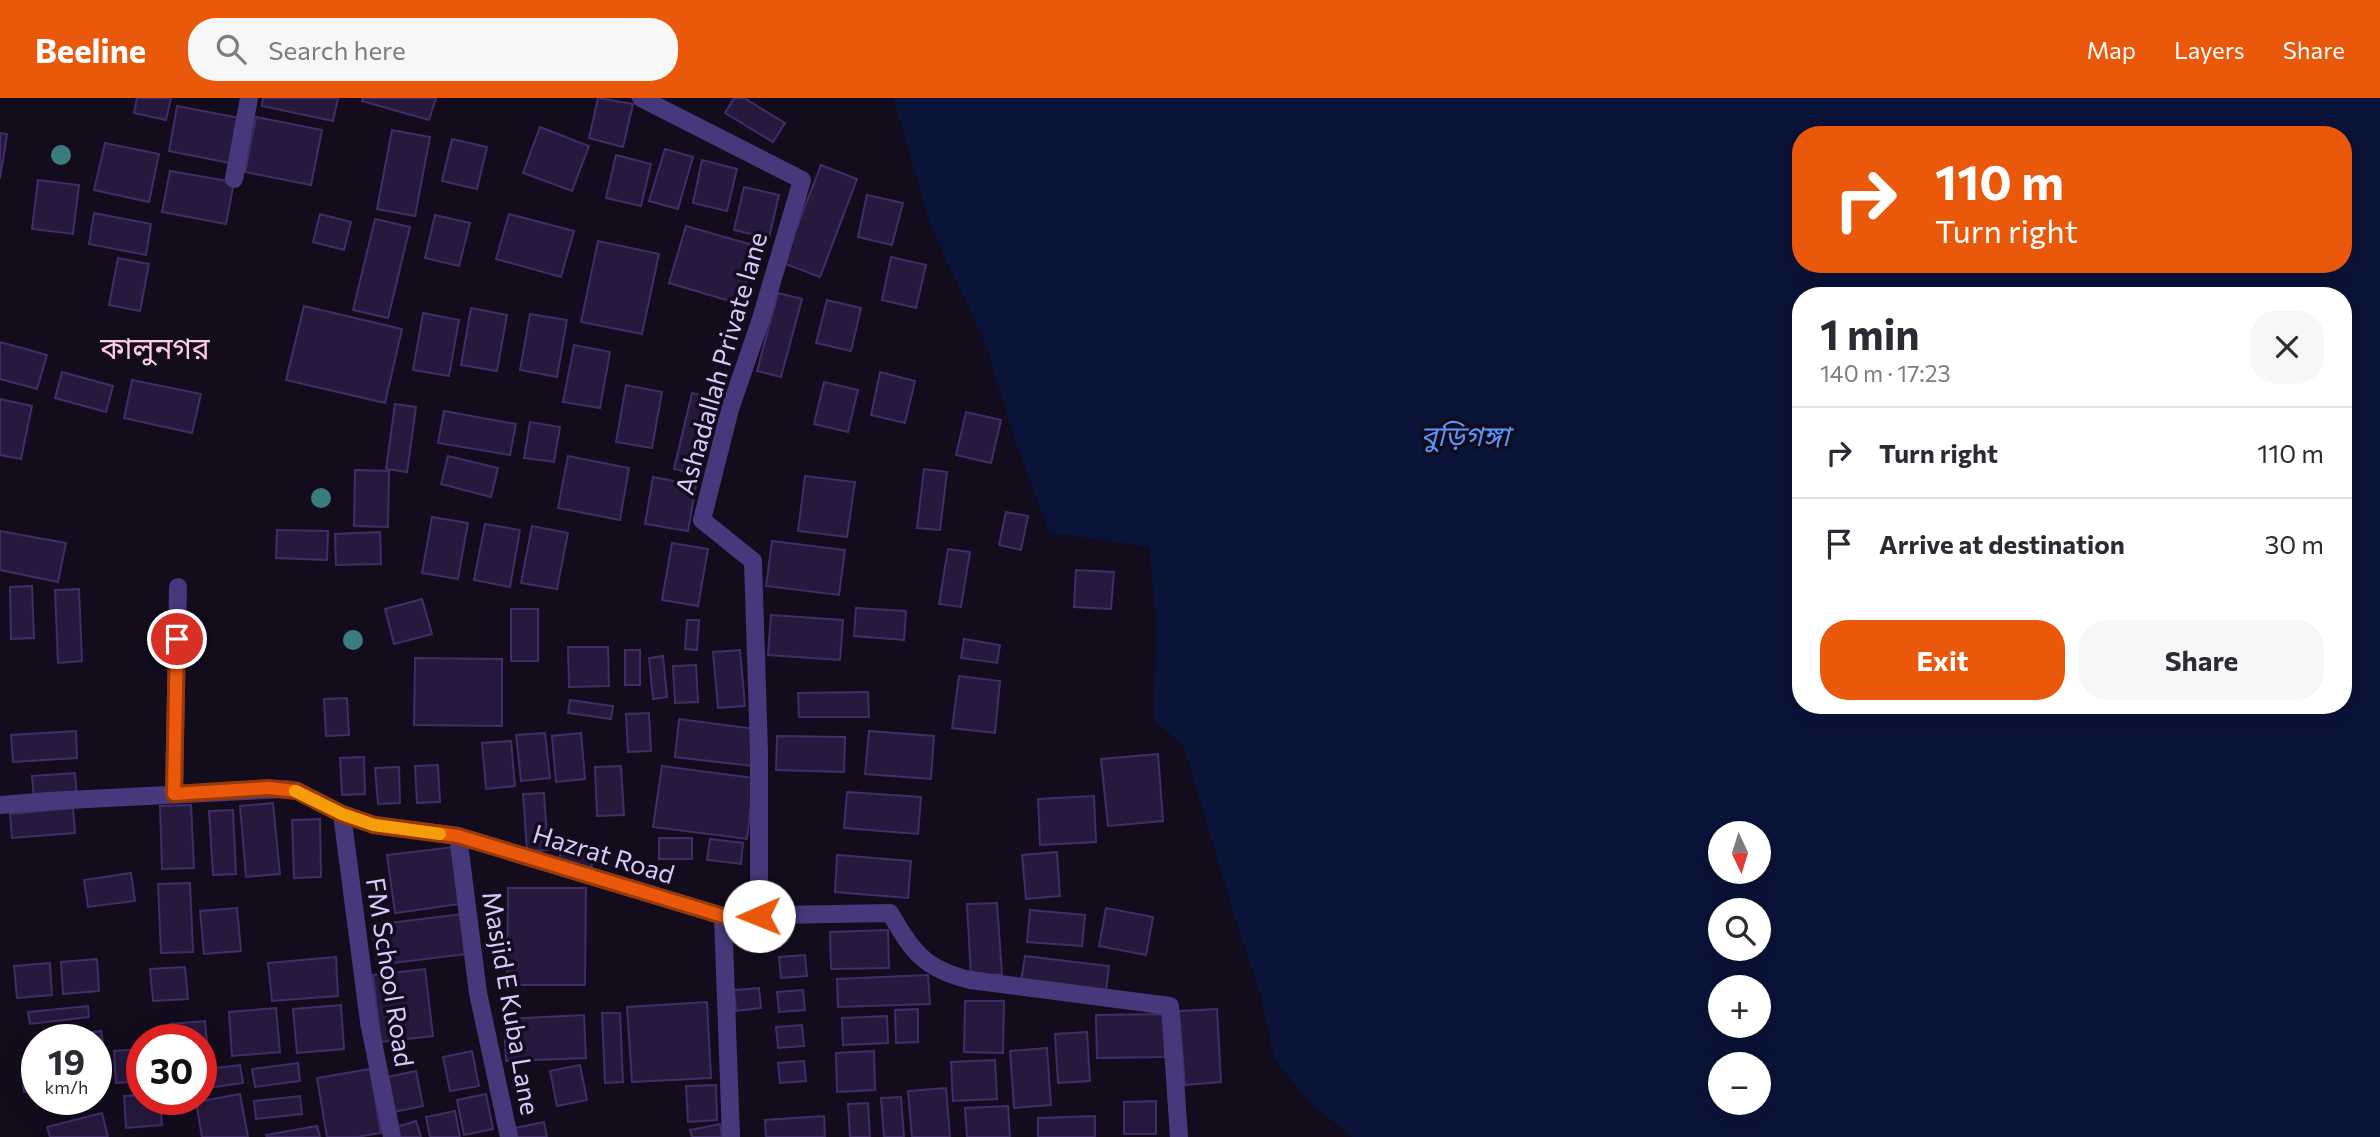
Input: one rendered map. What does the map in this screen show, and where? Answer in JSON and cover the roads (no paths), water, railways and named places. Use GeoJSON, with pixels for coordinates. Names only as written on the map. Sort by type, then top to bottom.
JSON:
{"type":"FeatureCollection","features":[{"type":"Feature","properties":{"kind":"street"},"geometry":{"type":"LineString","coordinates":[[234,180],[249,98]]}},
{"type":"Feature","properties":{"kind":"street","name":"Ashadallah Private lane"},"geometry":{"type":"LineString","coordinates":[[642,98],[802,180],[760,322],[730,409],[702,520],[753,561],[759,752],[759,916]]}},
{"type":"Feature","properties":{"kind":"street"},"geometry":{"type":"LineString","coordinates":[[174,794],[178,587]]}},
{"type":"Feature","properties":{"kind":"street","name":"Hazrat Road"},"geometry":{"type":"LineString","coordinates":[[0,805],[285,789],[297,791],[342,814],[374,825],[458,836],[723,916],[890,912],[918,957],[947,975],[1170,1006],[1180,1137]]}},
{"type":"Feature","properties":{"kind":"street","name":"FM School Road"},"geometry":{"type":"LineString","coordinates":[[342,814],[369,1022],[392,1137]]}},
{"type":"Feature","properties":{"kind":"street","name":"Masjid E Kuba Lane"},"geometry":{"type":"LineString","coordinates":[[458,836],[478,993],[509,1137]]}},
{"type":"Feature","properties":{"kind":"street"},"geometry":{"type":"LineString","coordinates":[[723,916],[732,1137]]}},
{"type":"Feature","properties":{"kind":"water","name":"বুড়িগঙ্গা"},"geometry":{"type":"Polygon","coordinates":[[[893,98],[2380,98],[2380,1137],[1352,1137],[1309,1102],[1274,1059],[1260,992],[1232,909],[1184,747],[1154,720],[1156,621],[1149,547],[1049,532],[1013,435],[986,345],[931,227],[893,98]]]}},
{"type":"Feature","properties":{"kind":"district","name":"কালুনগর"},"geometry":{"type":"Point","coordinates":[155,346]}}]}
